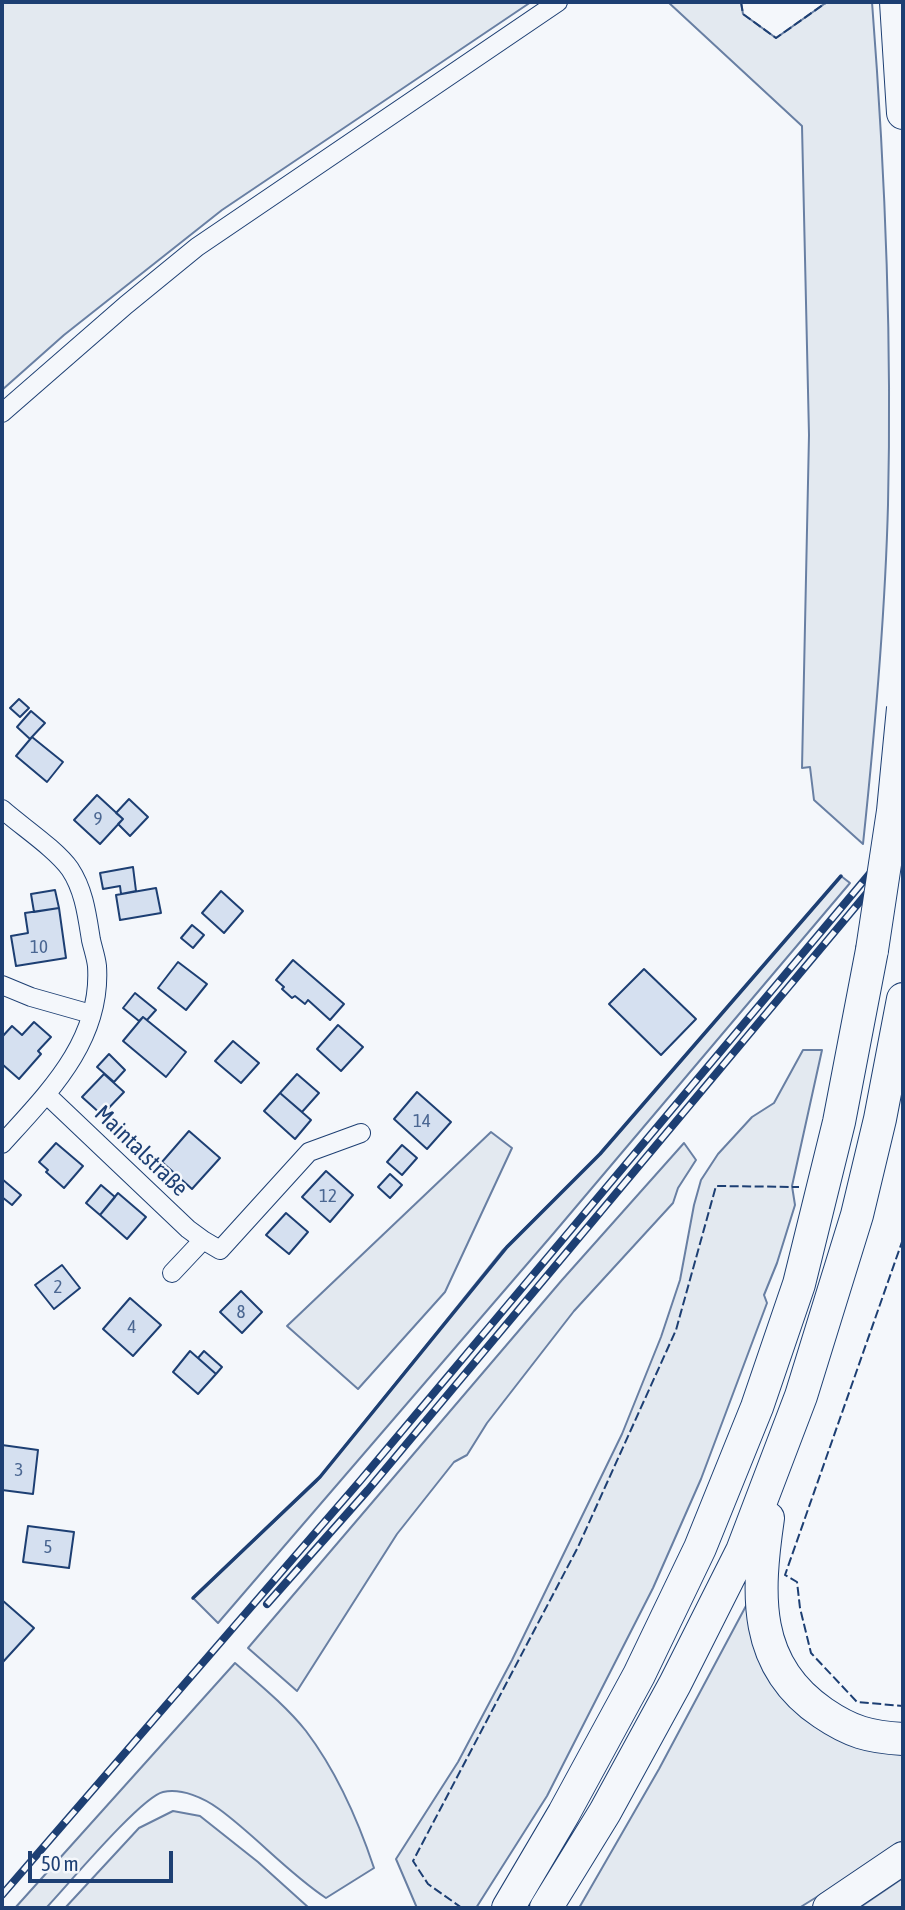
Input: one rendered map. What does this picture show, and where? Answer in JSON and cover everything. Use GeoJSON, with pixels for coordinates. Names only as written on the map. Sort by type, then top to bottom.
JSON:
{"type":"FeatureCollection","features":[{"type":"Feature","properties":{"kind":"highway"},"geometry":{"type":"LineString","coordinates":[[896,2],[903,113]]}},
{"type":"Feature","properties":{"kind":"highway"},"geometry":{"type":"LineString","coordinates":[[508,1908],[564,1813],[639,1675],[700,1548],[757,1407],[799,1284],[839,1122],[872,950],[893,811],[903,708]]}},
{"type":"Feature","properties":{"kind":"highway"},"geometry":{"type":"LineString","coordinates":[[547,1908],[605,1812],[675,1684],[742,1551],[805,1384],[857,1215],[880,1119],[903,999]]}},
{"type":"Feature","properties":{"kind":"highway"},"geometry":{"type":"LineString","coordinates":[[778,1456],[762,1556],[763,1613],[768,1644],[784,1678],[806,1702],[839,1724],[872,1737],[903,1739]]}},
{"type":"Feature","properties":{"kind":"highway"},"geometry":{"type":"LineString","coordinates":[[829,1908],[903,1858]]}},
{"type":"Feature","properties":{"kind":"street"},"geometry":{"type":"LineString","coordinates":[[2,413],[83,341],[197,247],[558,2]]}},
{"type":"Feature","properties":{"kind":"street"},"geometry":{"type":"LineString","coordinates":[[2,809],[68,867],[83,897],[97,964],[97,988],[87,1033],[71,1064],[2,1144]]}},
{"type":"Feature","properties":{"kind":"street"},"geometry":{"type":"LineString","coordinates":[[2,985],[91,1014]]}},
{"type":"Feature","properties":{"kind":"street","name":"Maintalstraße"},"geometry":{"type":"LineString","coordinates":[[47,1095],[188,1229],[203,1240]]}},
{"type":"Feature","properties":{"kind":"street"},"geometry":{"type":"LineString","coordinates":[[172,1273],[203,1240],[220,1250],[309,1152],[361,1133]]}},
{"type":"Feature","properties":{"kind":"shaded area"},"geometry":{"type":"Polygon","coordinates":[[[2,2],[531,2],[222,210],[64,335],[2,390],[2,2]]]}},
{"type":"Feature","properties":{"kind":"shaded area"},"geometry":{"type":"Polygon","coordinates":[[[668,2],[741,2],[743,14],[776,38],[827,2],[872,2],[886,253],[889,442],[882,633],[863,844],[814,800],[810,767],[802,768],[809,435],[802,126],[668,2]]]}},
{"type":"Feature","properties":{"kind":"shaded area"},"geometry":{"type":"Polygon","coordinates":[[[841,876],[850,883],[553,1234],[218,1623],[193,1598],[316,1482],[503,1250],[600,1154],[841,876]]]}},
{"type":"Feature","properties":{"kind":"shaded area"},"geometry":{"type":"Polygon","coordinates":[[[803,1050],[822,1050],[792,1186],[795,1205],[764,1295],[767,1303],[701,1479],[653,1588],[547,1796],[476,1908],[417,1908],[396,1859],[458,1762],[512,1660],[622,1434],[661,1337],[680,1280],[701,1180],[718,1154],[752,1117],[774,1103],[803,1050]]]}},
{"type":"Feature","properties":{"kind":"shaded area"},"geometry":{"type":"Polygon","coordinates":[[[491,1132],[512,1148],[445,1292],[358,1389],[287,1326],[491,1132]]]}},
{"type":"Feature","properties":{"kind":"shaded area"},"geometry":{"type":"Polygon","coordinates":[[[684,1143],[696,1160],[678,1188],[673,1203],[574,1311],[487,1423],[467,1455],[454,1462],[397,1534],[297,1691],[248,1648],[562,1280],[684,1143]]]}},
{"type":"Feature","properties":{"kind":"shaded area"},"geometry":{"type":"Polygon","coordinates":[[[747,1604],[755,1649],[903,1754],[903,1841],[799,1908],[579,1908],[659,1769],[747,1604]]]}},
{"type":"Feature","properties":{"kind":"shaded area"},"geometry":{"type":"Polygon","coordinates":[[[235,1663],[290,1713],[317,1747],[346,1797],[374,1868],[326,1898],[219,1809],[192,1795],[170,1791],[152,1798],[138,1809],[46,1908],[15,1908],[235,1663]]]}},
{"type":"Feature","properties":{"kind":"shaded area"},"geometry":{"type":"Polygon","coordinates":[[[173,1811],[200,1816],[258,1862],[309,1908],[65,1908],[139,1828],[173,1811]]]}},
{"type":"Feature","properties":{"kind":"shaded area"},"geometry":{"type":"Polygon","coordinates":[[[903,1878],[903,1908],[859,1908],[903,1878]]]}},
{"type":"Feature","properties":{"kind":"building"},"geometry":{"type":"Polygon","coordinates":[[[19,699],[29,708],[20,717],[10,708],[19,699]]]}},
{"type":"Feature","properties":{"kind":"building"},"geometry":{"type":"Polygon","coordinates":[[[31,711],[45,723],[30,739],[17,727],[31,711]]]}},
{"type":"Feature","properties":{"kind":"building"},"geometry":{"type":"Polygon","coordinates":[[[32,737],[63,762],[47,782],[16,756],[32,737]]]}},
{"type":"Feature","properties":{"kind":"building"},"geometry":{"type":"Polygon","coordinates":[[[97,795],[123,819],[100,844],[74,820],[97,795]]]}},
{"type":"Feature","properties":{"kind":"building"},"geometry":{"type":"Polygon","coordinates":[[[129,799],[148,817],[130,836],[118,824],[123,819],[116,813],[129,799]]]}},
{"type":"Feature","properties":{"kind":"building"},"geometry":{"type":"Polygon","coordinates":[[[133,867],[136,891],[121,894],[120,886],[103,889],[100,873],[133,867]]]}},
{"type":"Feature","properties":{"kind":"building"},"geometry":{"type":"Polygon","coordinates":[[[156,888],[161,913],[120,920],[116,895],[156,888]]]}},
{"type":"Feature","properties":{"kind":"building"},"geometry":{"type":"Polygon","coordinates":[[[55,890],[59,908],[34,912],[31,894],[55,890]]]}},
{"type":"Feature","properties":{"kind":"building"},"geometry":{"type":"Polygon","coordinates":[[[221,891],[243,911],[224,933],[202,913],[221,891]]]}},
{"type":"Feature","properties":{"kind":"building"},"geometry":{"type":"Polygon","coordinates":[[[59,908],[66,958],[16,966],[11,936],[28,933],[25,913],[59,908]]]}},
{"type":"Feature","properties":{"kind":"building"},"geometry":{"type":"Polygon","coordinates":[[[192,925],[204,935],[193,948],[181,938],[192,925]]]}},
{"type":"Feature","properties":{"kind":"building"},"geometry":{"type":"Polygon","coordinates":[[[293,960],[344,1004],[330,1020],[308,1000],[305,1004],[295,996],[292,998],[276,980],[293,960]]]}},
{"type":"Feature","properties":{"kind":"building"},"geometry":{"type":"Polygon","coordinates":[[[178,962],[207,984],[186,1010],[158,988],[178,962]]]}},
{"type":"Feature","properties":{"kind":"building"},"geometry":{"type":"Polygon","coordinates":[[[644,969],[696,1019],[661,1055],[609,1004],[644,969]]]}},
{"type":"Feature","properties":{"kind":"building"},"geometry":{"type":"Polygon","coordinates":[[[135,993],[156,1010],[147,1020],[143,1017],[139,1021],[123,1008],[135,993]]]}},
{"type":"Feature","properties":{"kind":"building"},"geometry":{"type":"Polygon","coordinates":[[[143,1017],[186,1052],[166,1077],[123,1041],[143,1017]]]}},
{"type":"Feature","properties":{"kind":"building"},"geometry":{"type":"Polygon","coordinates":[[[34,1022],[51,1037],[38,1051],[41,1054],[19,1079],[2,1064],[2,1037],[12,1026],[22,1035],[34,1022]]]}},
{"type":"Feature","properties":{"kind":"building"},"geometry":{"type":"Polygon","coordinates":[[[338,1025],[363,1047],[341,1071],[317,1049],[338,1025]]]}},
{"type":"Feature","properties":{"kind":"building"},"geometry":{"type":"Polygon","coordinates":[[[233,1041],[259,1063],[241,1083],[215,1061],[233,1041]]]}},
{"type":"Feature","properties":{"kind":"building"},"geometry":{"type":"Polygon","coordinates":[[[109,1054],[125,1070],[114,1082],[97,1067],[109,1054]]]}},
{"type":"Feature","properties":{"kind":"building"},"geometry":{"type":"Polygon","coordinates":[[[104,1074],[124,1092],[102,1115],[82,1097],[104,1074]]]}},
{"type":"Feature","properties":{"kind":"building"},"geometry":{"type":"Polygon","coordinates":[[[297,1074],[319,1093],[302,1112],[280,1093],[297,1074]]]}},
{"type":"Feature","properties":{"kind":"building"},"geometry":{"type":"Polygon","coordinates":[[[417,1092],[451,1122],[427,1149],[394,1119],[417,1092]]]}},
{"type":"Feature","properties":{"kind":"building"},"geometry":{"type":"Polygon","coordinates":[[[280,1093],[311,1120],[295,1139],[264,1111],[280,1093]]]}},
{"type":"Feature","properties":{"kind":"building"},"geometry":{"type":"Polygon","coordinates":[[[189,1131],[220,1158],[192,1189],[162,1162],[189,1131]]]}},
{"type":"Feature","properties":{"kind":"building"},"geometry":{"type":"Polygon","coordinates":[[[56,1143],[83,1166],[64,1188],[39,1162],[56,1143]]]}},
{"type":"Feature","properties":{"kind":"building"},"geometry":{"type":"Polygon","coordinates":[[[402,1145],[417,1158],[402,1175],[387,1162],[402,1145]]]}},
{"type":"Feature","properties":{"kind":"building"},"geometry":{"type":"Polygon","coordinates":[[[326,1171],[353,1195],[330,1222],[302,1197],[326,1171]]]}},
{"type":"Feature","properties":{"kind":"building"},"geometry":{"type":"Polygon","coordinates":[[[390,1174],[402,1185],[390,1198],[378,1187],[390,1174]]]}},
{"type":"Feature","properties":{"kind":"building"},"geometry":{"type":"Polygon","coordinates":[[[2,1179],[21,1195],[12,1205],[2,1197],[2,1179]]]}},
{"type":"Feature","properties":{"kind":"building"},"geometry":{"type":"Polygon","coordinates":[[[101,1185],[115,1197],[100,1215],[86,1203],[101,1185]]]}},
{"type":"Feature","properties":{"kind":"building"},"geometry":{"type":"Polygon","coordinates":[[[118,1193],[146,1217],[127,1239],[100,1215],[118,1193]]]}},
{"type":"Feature","properties":{"kind":"building"},"geometry":{"type":"Polygon","coordinates":[[[286,1213],[308,1232],[289,1254],[266,1235],[286,1213]]]}},
{"type":"Feature","properties":{"kind":"building"},"geometry":{"type":"Polygon","coordinates":[[[62,1265],[80,1288],[54,1309],[35,1285],[62,1265]]]}},
{"type":"Feature","properties":{"kind":"building"},"geometry":{"type":"Polygon","coordinates":[[[241,1291],[262,1312],[242,1333],[220,1312],[241,1291]]]}},
{"type":"Feature","properties":{"kind":"building"},"geometry":{"type":"Polygon","coordinates":[[[130,1298],[161,1325],[133,1356],[103,1329],[130,1298]]]}},
{"type":"Feature","properties":{"kind":"building"},"geometry":{"type":"Polygon","coordinates":[[[190,1351],[216,1374],[198,1394],[173,1372],[190,1351]]]}},
{"type":"Feature","properties":{"kind":"building"},"geometry":{"type":"Polygon","coordinates":[[[204,1351],[222,1367],[216,1374],[198,1358],[204,1351]]]}},
{"type":"Feature","properties":{"kind":"building"},"geometry":{"type":"Polygon","coordinates":[[[2,1445],[38,1450],[33,1494],[2,1490],[2,1445]]]}},
{"type":"Feature","properties":{"kind":"building"},"geometry":{"type":"Polygon","coordinates":[[[28,1526],[74,1532],[69,1568],[23,1562],[28,1526]]]}},
{"type":"Feature","properties":{"kind":"building"},"geometry":{"type":"Polygon","coordinates":[[[2,1600],[34,1628],[2,1663],[2,1600]]]}},
{"type":"Feature","properties":{"kind":"railway"},"geometry":{"type":"LineString","coordinates":[[2,1895],[360,1481],[903,834]]}},
{"type":"Feature","properties":{"kind":"railway"},"geometry":{"type":"LineString","coordinates":[[267,1604],[368,1490],[903,850]]}},
{"type":"Feature","properties":{"kind":"fence"},"geometry":{"type":"LineString","coordinates":[[741,2],[743,14],[776,38],[827,2]]}},
{"type":"Feature","properties":{"kind":"fence"},"geometry":{"type":"LineString","coordinates":[[462,1908],[428,1884],[413,1861],[578,1547],[676,1330],[716,1186],[799,1187]]}},
{"type":"Feature","properties":{"kind":"fence"},"geometry":{"type":"LineString","coordinates":[[903,1239],[785,1575],[797,1582],[811,1653],[857,1702],[903,1706]]}},
{"type":"Feature","properties":{"kind":"wall"},"geometry":{"type":"LineString","coordinates":[[193,1598],[320,1477],[507,1247],[600,1154],[841,876]]}}]}
